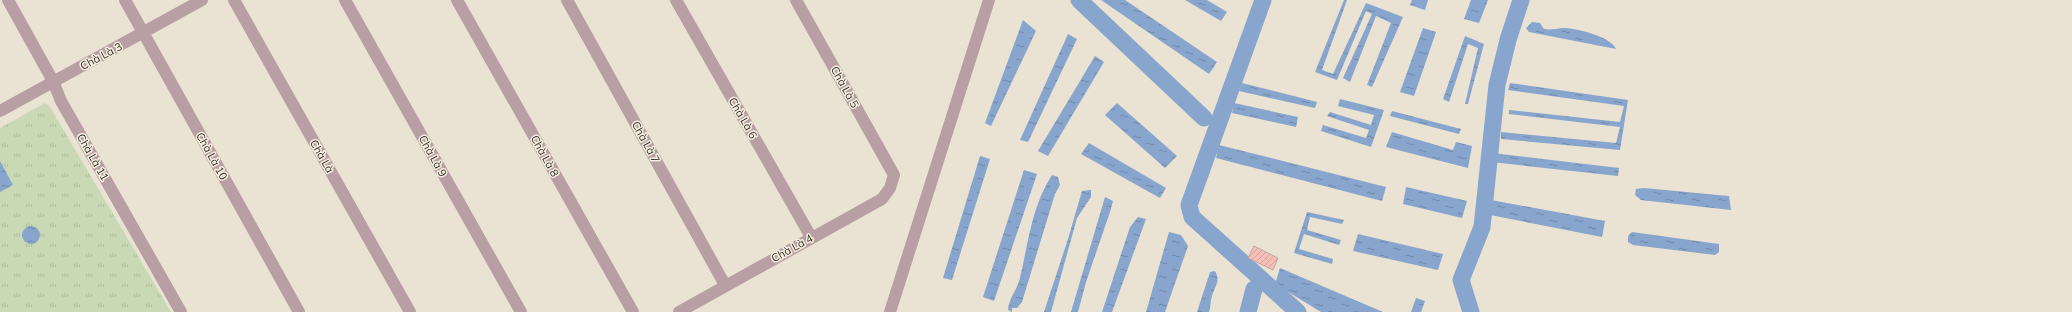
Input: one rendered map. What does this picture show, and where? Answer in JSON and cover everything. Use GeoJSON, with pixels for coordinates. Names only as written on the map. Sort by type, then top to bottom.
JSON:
{"type":"FeatureCollection","features":[{"type":"Feature","properties":{"kind":"street","name":"Chà Là 11"},"geometry":{"type":"LineString","coordinates":[[8,0],[53,81],[61,100],[181,312]]}},
{"type":"Feature","properties":{"kind":"street","name":"Chà Là 10"},"geometry":{"type":"LineString","coordinates":[[125,0],[299,312]]}},
{"type":"Feature","properties":{"kind":"street","name":"Chà Là 3"},"geometry":{"type":"LineString","coordinates":[[0,111],[202,0]]}},
{"type":"Feature","properties":{"kind":"street","name":"Chà Là"},"geometry":{"type":"LineString","coordinates":[[234,0],[410,312]]}},
{"type":"Feature","properties":{"kind":"street","name":"Chà Là 9"},"geometry":{"type":"LineString","coordinates":[[345,0],[521,312]]}},
{"type":"Feature","properties":{"kind":"street","name":"Chà Là 8"},"geometry":{"type":"LineString","coordinates":[[457,0],[633,312]]}},
{"type":"Feature","properties":{"kind":"street","name":"Chà Là 7"},"geometry":{"type":"LineString","coordinates":[[567,0],[725,285]]}},
{"type":"Feature","properties":{"kind":"street","name":"Chà Là 6"},"geometry":{"type":"LineString","coordinates":[[676,0],[811,237]]}},
{"type":"Feature","properties":{"kind":"street","name":"Chà Là 5"},"geometry":{"type":"LineString","coordinates":[[796,0],[894,175]]}},
{"type":"Feature","properties":{"kind":"street"},"geometry":{"type":"LineString","coordinates":[[890,312],[989,0]]}},
{"type":"Feature","properties":{"kind":"street","name":"Chà Là 4"},"geometry":{"type":"LineString","coordinates":[[679,312],[811,237],[882,199],[890,188],[894,175]]}},
{"type":"Feature","properties":{"kind":"green space"},"geometry":{"type":"Polygon","coordinates":[[[45,103],[50,107],[171,312],[0,312],[0,128],[45,103]]]}},
{"type":"Feature","properties":{"kind":"water"},"geometry":{"type":"Polygon","coordinates":[[[1101,0],[1125,0],[1217,62],[1209,74],[1101,0]]]}},
{"type":"Feature","properties":{"kind":"water"},"geometry":{"type":"Polygon","coordinates":[[[1185,0],[1207,0],[1227,12],[1221,21],[1185,0]]]}},
{"type":"Feature","properties":{"kind":"water"},"geometry":{"type":"Polygon","coordinates":[[[1344,0],[1347,0],[1322,70],[1333,74],[1366,3],[1403,17],[1372,87],[1367,85],[1391,23],[1376,16],[1350,82],[1343,78],[1372,14],[1366,11],[1337,80],[1315,72],[1344,0]]]}},
{"type":"Feature","properties":{"kind":"water"},"geometry":{"type":"Polygon","coordinates":[[[1412,0],[1428,0],[1425,10],[1410,5],[1412,0]]]}},
{"type":"Feature","properties":{"kind":"water"},"geometry":{"type":"Polygon","coordinates":[[[1471,0],[1488,0],[1479,23],[1464,19],[1471,0]]]}},
{"type":"Feature","properties":{"kind":"water"},"geometry":{"type":"Polygon","coordinates":[[[1023,20],[1036,31],[991,126],[985,123],[1023,20]]]}},
{"type":"Feature","properties":{"kind":"water"},"geometry":{"type":"Polygon","coordinates":[[[1532,22],[1540,23],[1544,29],[1568,28],[1584,31],[1607,40],[1613,44],[1616,49],[1529,32],[1526,28],[1532,22]]]}},
{"type":"Feature","properties":{"kind":"water"},"geometry":{"type":"Polygon","coordinates":[[[1423,28],[1436,32],[1414,96],[1400,92],[1423,28]]]}},
{"type":"Feature","properties":{"kind":"water"},"geometry":{"type":"Polygon","coordinates":[[[1068,34],[1077,39],[1028,142],[1020,140],[1068,34]]]}},
{"type":"Feature","properties":{"kind":"water"},"geometry":{"type":"Polygon","coordinates":[[[1465,36],[1484,44],[1468,104],[1465,104],[1478,48],[1468,44],[1449,102],[1443,99],[1465,36]]]}},
{"type":"Feature","properties":{"kind":"water"},"geometry":{"type":"Polygon","coordinates":[[[1095,56],[1104,62],[1048,156],[1038,151],[1095,56]]]}},
{"type":"Feature","properties":{"kind":"water"},"geometry":{"type":"Polygon","coordinates":[[[1242,83],[1317,102],[1315,108],[1239,91],[1242,83]]]}},
{"type":"Feature","properties":{"kind":"water"},"geometry":{"type":"Polygon","coordinates":[[[1510,83],[1628,100],[1620,150],[1501,139],[1501,132],[1616,143],[1620,127],[1509,114],[1509,110],[1620,122],[1624,106],[1508,90],[1510,83]]]}},
{"type":"Feature","properties":{"kind":"water"},"geometry":{"type":"Polygon","coordinates":[[[1340,99],[1384,110],[1371,147],[1321,131],[1323,125],[1366,138],[1369,130],[1327,116],[1330,112],[1371,125],[1374,115],[1338,106],[1340,99]]]}},
{"type":"Feature","properties":{"kind":"water"},"geometry":{"type":"Polygon","coordinates":[[[1117,103],[1177,156],[1165,168],[1105,115],[1117,103]]]}},
{"type":"Feature","properties":{"kind":"water"},"geometry":{"type":"Polygon","coordinates":[[[1234,103],[1298,117],[1296,127],[1232,113],[1234,103]]]}},
{"type":"Feature","properties":{"kind":"water"},"geometry":{"type":"Polygon","coordinates":[[[1392,111],[1461,129],[1459,134],[1390,116],[1392,111]]]}},
{"type":"Feature","properties":{"kind":"water"},"geometry":{"type":"Polygon","coordinates":[[[1392,132],[1453,150],[1456,142],[1472,146],[1468,168],[1386,147],[1392,132]]]}},
{"type":"Feature","properties":{"kind":"water"},"geometry":{"type":"Polygon","coordinates":[[[1089,143],[1166,188],[1160,198],[1081,154],[1089,143]]]}},
{"type":"Feature","properties":{"kind":"water"},"geometry":{"type":"Polygon","coordinates":[[[1219,145],[1386,187],[1382,201],[1216,158],[1219,145]]]}},
{"type":"Feature","properties":{"kind":"water"},"geometry":{"type":"Polygon","coordinates":[[[1493,153],[1619,168],[1618,176],[1491,162],[1493,153]]]}},
{"type":"Feature","properties":{"kind":"water"},"geometry":{"type":"Polygon","coordinates":[[[980,156],[990,159],[952,280],[943,278],[980,156]]]}},
{"type":"Feature","properties":{"kind":"water"},"geometry":{"type":"Polygon","coordinates":[[[0,161],[13,185],[0,192],[0,161]]]}},
{"type":"Feature","properties":{"kind":"water"},"geometry":{"type":"Polygon","coordinates":[[[1024,170],[1037,174],[994,301],[983,297],[1024,170]]]}},
{"type":"Feature","properties":{"kind":"water"},"geometry":{"type":"Polygon","coordinates":[[[1052,175],[1058,177],[1060,185],[1055,194],[1022,302],[1017,308],[1012,308],[1012,312],[1008,310],[1011,298],[1020,278],[1035,212],[1045,187],[1052,175]]]}},
{"type":"Feature","properties":{"kind":"water"},"geometry":{"type":"Polygon","coordinates":[[[1406,187],[1467,201],[1462,218],[1403,204],[1406,187]]]}},
{"type":"Feature","properties":{"kind":"water"},"geometry":{"type":"Polygon","coordinates":[[[1644,188],[1729,196],[1731,210],[1641,200],[1635,195],[1636,189],[1644,188]]]}},
{"type":"Feature","properties":{"kind":"water"},"geometry":{"type":"Polygon","coordinates":[[[1091,190],[1091,197],[1077,218],[1051,312],[1044,312],[1082,191],[1091,190]]]}},
{"type":"Feature","properties":{"kind":"water"},"geometry":{"type":"Polygon","coordinates":[[[1105,197],[1113,201],[1110,212],[1086,282],[1078,312],[1071,312],[1105,197]]]}},
{"type":"Feature","properties":{"kind":"water"},"geometry":{"type":"Polygon","coordinates":[[[1491,200],[1605,221],[1602,237],[1490,215],[1491,200]]]}},
{"type":"Feature","properties":{"kind":"water"},"geometry":{"type":"Polygon","coordinates":[[[1307,212],[1344,220],[1342,224],[1310,217],[1307,230],[1341,240],[1339,245],[1304,234],[1299,249],[1333,259],[1332,264],[1294,253],[1307,212]]]}},
{"type":"Feature","properties":{"kind":"water"},"geometry":{"type":"Polygon","coordinates":[[[1138,217],[1146,219],[1112,312],[1102,312],[1130,227],[1138,217]]]}},
{"type":"Feature","properties":{"kind":"water"},"geometry":{"type":"Polygon","coordinates":[[[31,226],[37,229],[40,235],[37,241],[31,244],[25,241],[22,235],[25,229],[31,226]]]}},
{"type":"Feature","properties":{"kind":"water"},"geometry":{"type":"Polygon","coordinates":[[[1169,232],[1181,235],[1188,246],[1165,312],[1146,312],[1169,232]]]}},
{"type":"Feature","properties":{"kind":"water"},"geometry":{"type":"Polygon","coordinates":[[[1632,232],[1719,244],[1719,252],[1715,255],[1633,245],[1628,242],[1628,236],[1632,232]]]}},
{"type":"Feature","properties":{"kind":"water"},"geometry":{"type":"Polygon","coordinates":[[[1358,234],[1443,254],[1438,270],[1353,251],[1358,234]]]}},
{"type":"Feature","properties":{"kind":"water"},"geometry":{"type":"Polygon","coordinates":[[[1280,268],[1383,312],[1321,312],[1275,284],[1280,268]]]}},
{"type":"Feature","properties":{"kind":"water"},"geometry":{"type":"Polygon","coordinates":[[[1215,271],[1217,275],[1217,284],[1211,298],[1209,312],[1197,312],[1210,272],[1215,271]]]}},
{"type":"Feature","properties":{"kind":"water"},"geometry":{"type":"Polygon","coordinates":[[[1416,298],[1425,301],[1421,312],[1411,312],[1416,298]]]}},
{"type":"Feature","properties":{"kind":"building"},"geometry":{"type":"Polygon","coordinates":[[[1254,246],[1278,258],[1273,270],[1248,258],[1254,246]]]}},
{"type":"Feature","properties":{"kind":"waterway"},"geometry":{"type":"LineString","coordinates":[[1079,0],[1204,118]]}},
{"type":"Feature","properties":{"kind":"waterway"},"geometry":{"type":"LineString","coordinates":[[1263,0],[1189,205],[1192,217],[1298,312]]}},
{"type":"Feature","properties":{"kind":"waterway"},"geometry":{"type":"LineString","coordinates":[[1471,312],[1461,280],[1482,227],[1497,85],[1508,40],[1521,0]]}},
{"type":"Feature","properties":{"kind":"waterway"},"geometry":{"type":"LineString","coordinates":[[1248,312],[1254,289]]}}]}
